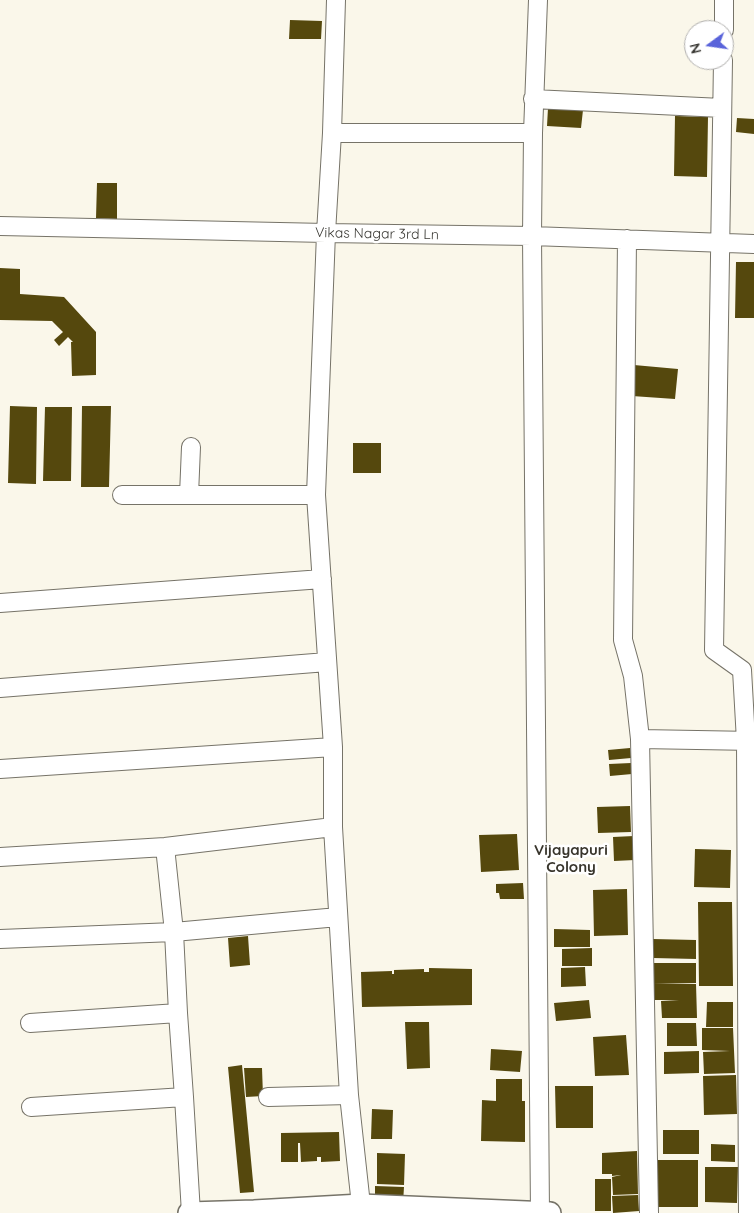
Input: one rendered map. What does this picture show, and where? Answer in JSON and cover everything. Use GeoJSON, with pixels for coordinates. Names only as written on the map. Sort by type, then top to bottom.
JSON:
{"type":"FeatureCollection","features":[{"type":"Feature","properties":{"kind":"main road"},"geometry":{"type":"LineString","coordinates":[[190,1213],[361,1205],[550,1213]]}},
{"type":"Feature","properties":{"kind":"street"},"geometry":{"type":"LineString","coordinates":[[336,0],[316,495],[333,747],[333,827],[349,1095],[361,1205]]}},
{"type":"Feature","properties":{"kind":"street"},"geometry":{"type":"LineString","coordinates":[[538,0],[532,133],[532,236],[540,1212]]}},
{"type":"Feature","properties":{"kind":"street"},"geometry":{"type":"LineString","coordinates":[[724,0],[724,20]]}},
{"type":"Feature","properties":{"kind":"street"},"geometry":{"type":"LineString","coordinates":[[723,70],[714,650],[742,670],[750,741],[748,1213]]}},
{"type":"Feature","properties":{"kind":"street"},"geometry":{"type":"LineString","coordinates":[[533,99],[722,108]]}},
{"type":"Feature","properties":{"kind":"street"},"geometry":{"type":"LineString","coordinates":[[332,133],[532,133]]}},
{"type":"Feature","properties":{"kind":"street","name":"Vikas Nagar 3rd Ln"},"geometry":{"type":"LineString","coordinates":[[0,226],[326,234],[532,236],[754,244]]}},
{"type":"Feature","properties":{"kind":"street"},"geometry":{"type":"LineString","coordinates":[[626,239],[623,640],[633,676],[640,739],[649,1213]]}},
{"type":"Feature","properties":{"kind":"street"},"geometry":{"type":"LineString","coordinates":[[189,495],[191,447]]}},
{"type":"Feature","properties":{"kind":"street"},"geometry":{"type":"LineString","coordinates":[[122,495],[316,495]]}},
{"type":"Feature","properties":{"kind":"street"},"geometry":{"type":"LineString","coordinates":[[0,603],[322,579]]}},
{"type":"Feature","properties":{"kind":"street"},"geometry":{"type":"LineString","coordinates":[[0,688],[327,662]]}},
{"type":"Feature","properties":{"kind":"street"},"geometry":{"type":"LineString","coordinates":[[640,739],[750,741]]}},
{"type":"Feature","properties":{"kind":"street"},"geometry":{"type":"LineString","coordinates":[[0,769],[333,747]]}},
{"type":"Feature","properties":{"kind":"street"},"geometry":{"type":"LineString","coordinates":[[0,857],[165,847],[333,827]]}},
{"type":"Feature","properties":{"kind":"street"},"geometry":{"type":"LineString","coordinates":[[165,847],[174,932],[190,1213]]}},
{"type":"Feature","properties":{"kind":"street"},"geometry":{"type":"LineString","coordinates":[[0,939],[174,932],[338,917]]}},
{"type":"Feature","properties":{"kind":"street"},"geometry":{"type":"LineString","coordinates":[[30,1023],[178,1013]]}},
{"type":"Feature","properties":{"kind":"street"},"geometry":{"type":"LineString","coordinates":[[268,1097],[349,1095]]}},
{"type":"Feature","properties":{"kind":"street"},"geometry":{"type":"LineString","coordinates":[[31,1107],[184,1097]]}},
{"type":"Feature","properties":{"kind":"building"},"geometry":{"type":"Polygon","coordinates":[[[290,20],[322,21],[321,39],[289,39],[290,20]]]}},
{"type":"Feature","properties":{"kind":"building"},"geometry":{"type":"Polygon","coordinates":[[[548,108],[583,110],[581,128],[547,126],[548,108]]]}},
{"type":"Feature","properties":{"kind":"building"},"geometry":{"type":"Polygon","coordinates":[[[675,116],[708,117],[707,177],[674,176],[675,116]]]}},
{"type":"Feature","properties":{"kind":"building"},"geometry":{"type":"Polygon","coordinates":[[[737,118],[754,119],[754,134],[736,132],[737,118]]]}},
{"type":"Feature","properties":{"kind":"building"},"geometry":{"type":"Polygon","coordinates":[[[97,183],[117,183],[117,219],[96,218],[97,183]]]}},
{"type":"Feature","properties":{"kind":"building"},"geometry":{"type":"Polygon","coordinates":[[[736,262],[754,262],[754,318],[735,318],[736,262]]]}},
{"type":"Feature","properties":{"kind":"building"},"geometry":{"type":"Polygon","coordinates":[[[0,268],[20,269],[20,294],[64,297],[96,332],[96,375],[72,376],[71,342],[73,342],[68,337],[59,346],[54,340],[63,332],[52,321],[0,320],[0,268]]]}},
{"type":"Feature","properties":{"kind":"building"},"geometry":{"type":"Polygon","coordinates":[[[634,365],[678,369],[675,399],[632,396],[634,365]]]}},
{"type":"Feature","properties":{"kind":"building"},"geometry":{"type":"Polygon","coordinates":[[[10,406],[37,407],[36,484],[8,483],[10,406]]]}},
{"type":"Feature","properties":{"kind":"building"},"geometry":{"type":"Polygon","coordinates":[[[82,406],[111,406],[109,487],[81,487],[82,406]]]}},
{"type":"Feature","properties":{"kind":"building"},"geometry":{"type":"Polygon","coordinates":[[[45,407],[72,407],[71,481],[43,481],[45,407]]]}},
{"type":"Feature","properties":{"kind":"building"},"geometry":{"type":"Polygon","coordinates":[[[353,443],[381,443],[381,473],[353,473],[353,443]]]}},
{"type":"Feature","properties":{"kind":"building"},"geometry":{"type":"Polygon","coordinates":[[[630,748],[631,758],[609,760],[608,750],[630,748]]]}},
{"type":"Feature","properties":{"kind":"building"},"geometry":{"type":"Polygon","coordinates":[[[631,763],[632,774],[610,776],[609,764],[631,763]]]}},
{"type":"Feature","properties":{"kind":"building"},"geometry":{"type":"Polygon","coordinates":[[[630,806],[631,832],[598,833],[597,807],[630,806]]]}},
{"type":"Feature","properties":{"kind":"building"},"geometry":{"type":"Polygon","coordinates":[[[517,834],[519,870],[481,872],[479,835],[517,834]]]}},
{"type":"Feature","properties":{"kind":"building"},"geometry":{"type":"Polygon","coordinates":[[[634,836],[635,860],[614,861],[613,837],[634,836]]]}},
{"type":"Feature","properties":{"kind":"building"},"geometry":{"type":"Polygon","coordinates":[[[695,849],[731,850],[730,888],[694,887],[695,849]]]}},
{"type":"Feature","properties":{"kind":"building"},"geometry":{"type":"Polygon","coordinates":[[[523,883],[524,899],[500,899],[499,893],[496,893],[496,884],[523,883]]]}},
{"type":"Feature","properties":{"kind":"building"},"geometry":{"type":"Polygon","coordinates":[[[627,889],[628,935],[594,936],[593,890],[627,889]]]}},
{"type":"Feature","properties":{"kind":"building"},"geometry":{"type":"Polygon","coordinates":[[[698,902],[732,902],[733,986],[699,986],[698,902]]]}},
{"type":"Feature","properties":{"kind":"building"},"geometry":{"type":"Polygon","coordinates":[[[554,929],[590,930],[590,947],[554,947],[554,929]]]}},
{"type":"Feature","properties":{"kind":"building"},"geometry":{"type":"Polygon","coordinates":[[[248,936],[250,965],[230,967],[228,938],[248,936]]]}},
{"type":"Feature","properties":{"kind":"building"},"geometry":{"type":"Polygon","coordinates":[[[653,939],[696,940],[696,959],[653,958],[653,939]]]}},
{"type":"Feature","properties":{"kind":"building"},"geometry":{"type":"Polygon","coordinates":[[[592,948],[592,966],[562,966],[562,949],[592,948]]]}},
{"type":"Feature","properties":{"kind":"building"},"geometry":{"type":"Polygon","coordinates":[[[654,963],[696,963],[696,983],[654,983],[654,963]]]}},
{"type":"Feature","properties":{"kind":"building"},"geometry":{"type":"Polygon","coordinates":[[[585,967],[586,986],[561,987],[561,968],[585,967]]]}},
{"type":"Feature","properties":{"kind":"building"},"geometry":{"type":"Polygon","coordinates":[[[429,968],[472,969],[472,1005],[362,1007],[361,972],[392,971],[392,974],[394,974],[394,970],[424,969],[424,972],[429,972],[429,968]]]}},
{"type":"Feature","properties":{"kind":"building"},"geometry":{"type":"Polygon","coordinates":[[[654,983],[696,984],[697,1018],[662,1018],[661,1001],[679,1000],[654,1000],[654,983]]]}},
{"type":"Feature","properties":{"kind":"building"},"geometry":{"type":"Polygon","coordinates":[[[589,1000],[591,1018],[556,1021],[554,1003],[589,1000]]]}},
{"type":"Feature","properties":{"kind":"building"},"geometry":{"type":"Polygon","coordinates":[[[707,1002],[733,1002],[733,1027],[706,1027],[707,1002]]]}},
{"type":"Feature","properties":{"kind":"building"},"geometry":{"type":"Polygon","coordinates":[[[405,1022],[429,1022],[430,1068],[407,1069],[405,1022]]]}},
{"type":"Feature","properties":{"kind":"building"},"geometry":{"type":"Polygon","coordinates":[[[667,1023],[696,1023],[697,1046],[667,1046],[667,1023]]]}},
{"type":"Feature","properties":{"kind":"building"},"geometry":{"type":"Polygon","coordinates":[[[702,1028],[733,1028],[735,1073],[704,1074],[703,1052],[730,1051],[702,1050],[702,1028]]]}},
{"type":"Feature","properties":{"kind":"building"},"geometry":{"type":"Polygon","coordinates":[[[626,1035],[629,1075],[595,1076],[593,1037],[626,1035]]]}},
{"type":"Feature","properties":{"kind":"building"},"geometry":{"type":"Polygon","coordinates":[[[491,1049],[522,1051],[520,1072],[490,1070],[491,1049]]]}},
{"type":"Feature","properties":{"kind":"building"},"geometry":{"type":"Polygon","coordinates":[[[699,1051],[699,1073],[664,1074],[664,1052],[699,1051]]]}},
{"type":"Feature","properties":{"kind":"building"},"geometry":{"type":"Polygon","coordinates":[[[242,1065],[254,1192],[240,1193],[228,1067],[242,1065]]]}},
{"type":"Feature","properties":{"kind":"building"},"geometry":{"type":"Polygon","coordinates":[[[244,1068],[262,1068],[263,1096],[246,1097],[244,1068]]]}},
{"type":"Feature","properties":{"kind":"building"},"geometry":{"type":"Polygon","coordinates":[[[736,1075],[737,1114],[704,1115],[703,1076],[736,1075]]]}},
{"type":"Feature","properties":{"kind":"building"},"geometry":{"type":"Polygon","coordinates":[[[496,1079],[522,1079],[522,1101],[525,1101],[525,1142],[481,1141],[482,1100],[496,1101],[496,1079]]]}},
{"type":"Feature","properties":{"kind":"building"},"geometry":{"type":"Polygon","coordinates":[[[555,1086],[593,1086],[593,1128],[556,1128],[555,1086]]]}},
{"type":"Feature","properties":{"kind":"building"},"geometry":{"type":"Polygon","coordinates":[[[372,1109],[393,1110],[392,1139],[371,1139],[372,1109]]]}},
{"type":"Feature","properties":{"kind":"building"},"geometry":{"type":"Polygon","coordinates":[[[663,1130],[699,1130],[699,1154],[663,1154],[663,1130]]]}},
{"type":"Feature","properties":{"kind":"building"},"geometry":{"type":"Polygon","coordinates":[[[339,1132],[340,1161],[321,1162],[321,1157],[317,1157],[317,1161],[301,1162],[300,1143],[298,1143],[298,1162],[281,1162],[281,1133],[339,1132]]]}},
{"type":"Feature","properties":{"kind":"building"},"geometry":{"type":"Polygon","coordinates":[[[711,1144],[735,1145],[735,1162],[711,1161],[711,1144]]]}},
{"type":"Feature","properties":{"kind":"building"},"geometry":{"type":"Polygon","coordinates":[[[637,1151],[638,1194],[613,1195],[612,1177],[621,1175],[602,1174],[602,1153],[637,1151]]]}},
{"type":"Feature","properties":{"kind":"building"},"geometry":{"type":"Polygon","coordinates":[[[377,1153],[405,1154],[404,1185],[377,1184],[377,1153]]]}},
{"type":"Feature","properties":{"kind":"building"},"geometry":{"type":"Polygon","coordinates":[[[657,1160],[698,1160],[698,1207],[658,1207],[657,1160]]]}},
{"type":"Feature","properties":{"kind":"building"},"geometry":{"type":"Polygon","coordinates":[[[705,1167],[738,1167],[737,1203],[705,1202],[705,1167]]]}},
{"type":"Feature","properties":{"kind":"building"},"geometry":{"type":"Polygon","coordinates":[[[595,1179],[611,1179],[611,1211],[595,1211],[595,1179]]]}},
{"type":"Feature","properties":{"kind":"building"},"geometry":{"type":"Polygon","coordinates":[[[375,1186],[404,1187],[403,1203],[375,1202],[375,1186]]]}},
{"type":"Feature","properties":{"kind":"building"},"geometry":{"type":"Polygon","coordinates":[[[638,1195],[639,1211],[613,1213],[612,1196],[638,1195]]]}},
{"type":"Feature","properties":{"kind":"district","name":"Vijayapuri Colony"},"geometry":{"type":"Point","coordinates":[571,858]}}]}
